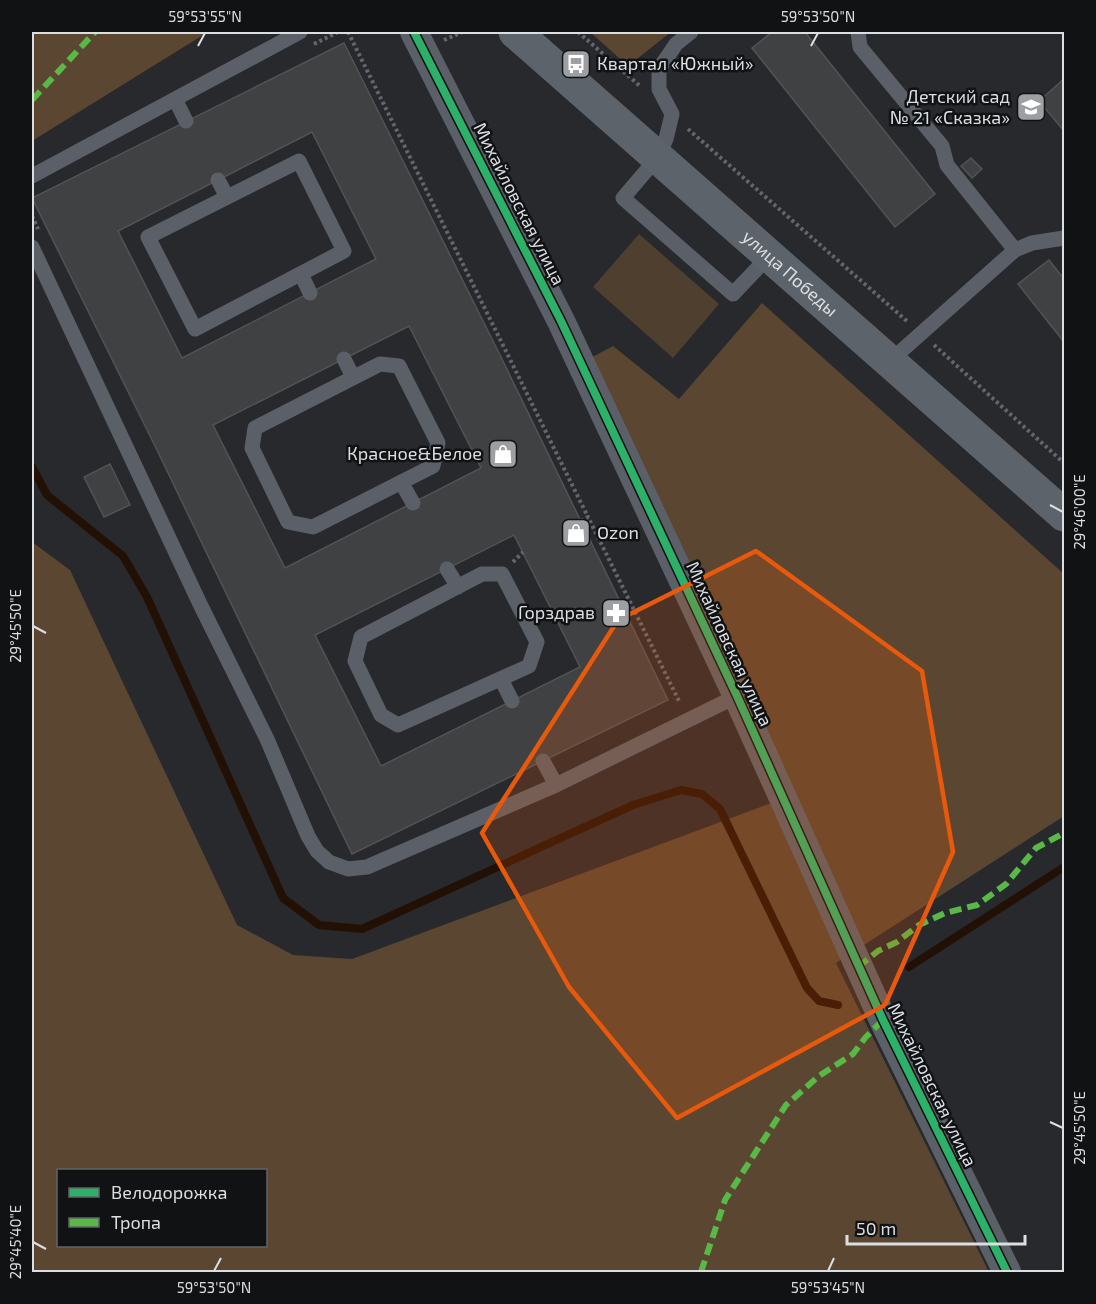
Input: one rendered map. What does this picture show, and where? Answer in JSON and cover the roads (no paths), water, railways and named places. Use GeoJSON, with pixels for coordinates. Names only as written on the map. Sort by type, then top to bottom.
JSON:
{"type":"FeatureCollection","features":[{"type":"Feature","properties":{"kind":"main road","name":"улица Победы"},"geometry":{"type":"LineString","coordinates":[[515,32],[1065,515]]}},
{"type":"Feature","properties":{"kind":"street","name":"Михайловская улица"},"geometry":{"type":"LineString","coordinates":[[414,32],[561,321],[737,696],[883,1020],[1007,1272]]}},
{"type":"Feature","properties":{"kind":"lane"},"geometry":{"type":"LineString","coordinates":[[32,176],[300,32]]}},
{"type":"Feature","properties":{"kind":"lane"},"geometry":{"type":"LineString","coordinates":[[691,32],[676,44],[658,69],[659,89],[672,114],[666,140],[658,157],[623,198],[733,294],[770,255]]}},
{"type":"Feature","properties":{"kind":"lane"},"geometry":{"type":"LineString","coordinates":[[858,32],[860,47],[942,146],[947,165],[1015,250]]}},
{"type":"Feature","properties":{"kind":"lane"},"geometry":{"type":"LineString","coordinates":[[175,99],[186,121]]}},
{"type":"Feature","properties":{"kind":"lane"},"geometry":{"type":"LineString","coordinates":[[299,161],[344,250],[301,274],[195,329],[148,237],[299,161]]}},
{"type":"Feature","properties":{"kind":"lane"},"geometry":{"type":"LineString","coordinates":[[218,180],[227,196]]}},
{"type":"Feature","properties":{"kind":"lane"},"geometry":{"type":"LineString","coordinates":[[890,361],[1015,250],[1032,243],[1065,238]]}},
{"type":"Feature","properties":{"kind":"lane"},"geometry":{"type":"LineString","coordinates":[[32,247],[200,604],[267,739],[317,851],[329,862],[348,869],[367,867],[556,786],[737,696]]}},
{"type":"Feature","properties":{"kind":"lane"},"geometry":{"type":"LineString","coordinates":[[301,274],[310,293]]}},
{"type":"Feature","properties":{"kind":"lane"},"geometry":{"type":"LineString","coordinates":[[344,359],[353,377]]}},
{"type":"Feature","properties":{"kind":"lane"},"geometry":{"type":"LineString","coordinates":[[380,364],[399,366],[438,443],[433,466],[401,482],[313,527],[288,522],[252,448],[255,428],[380,364]]}},
{"type":"Feature","properties":{"kind":"lane"},"geometry":{"type":"LineString","coordinates":[[401,482],[413,503]]}},
{"type":"Feature","properties":{"kind":"lane"},"geometry":{"type":"LineString","coordinates":[[447,569],[458,587]]}},
{"type":"Feature","properties":{"kind":"lane"},"geometry":{"type":"LineString","coordinates":[[482,574],[502,574],[537,642],[529,666],[398,725],[381,715],[355,661],[361,637],[458,587],[482,574]]}},
{"type":"Feature","properties":{"kind":"lane"},"geometry":{"type":"LineString","coordinates":[[501,679],[512,701]]}},
{"type":"Feature","properties":{"kind":"lane"},"geometry":{"type":"LineString","coordinates":[[543,761],[556,786]]}},
{"type":"Feature","properties":{"kind":"waterway"},"geometry":{"type":"LineString","coordinates":[[32,467],[47,495],[123,556],[147,597],[283,898],[319,925],[362,929],[633,805],[681,790],[702,794],[720,809],[807,988],[819,1001],[838,1005]]}},
{"type":"Feature","properties":{"kind":"waterway"},"geometry":{"type":"LineString","coordinates":[[909,967],[1064,867]]}},
{"type":"Feature","properties":{"kind":"place","name":"Квартал «Южный»"},"geometry":{"type":"Point","coordinates":[576,64]}},
{"type":"Feature","properties":{"kind":"place","name":"Детский сад № 21 «Сказка»"},"geometry":{"type":"Point","coordinates":[1031,107]}},
{"type":"Feature","properties":{"kind":"place","name":"Красное&Белое"},"geometry":{"type":"Point","coordinates":[503,454]}},
{"type":"Feature","properties":{"kind":"place","name":"Ozon"},"geometry":{"type":"Point","coordinates":[576,533]}},
{"type":"Feature","properties":{"kind":"place","name":"Горздрав"},"geometry":{"type":"Point","coordinates":[616,613]}}]}
